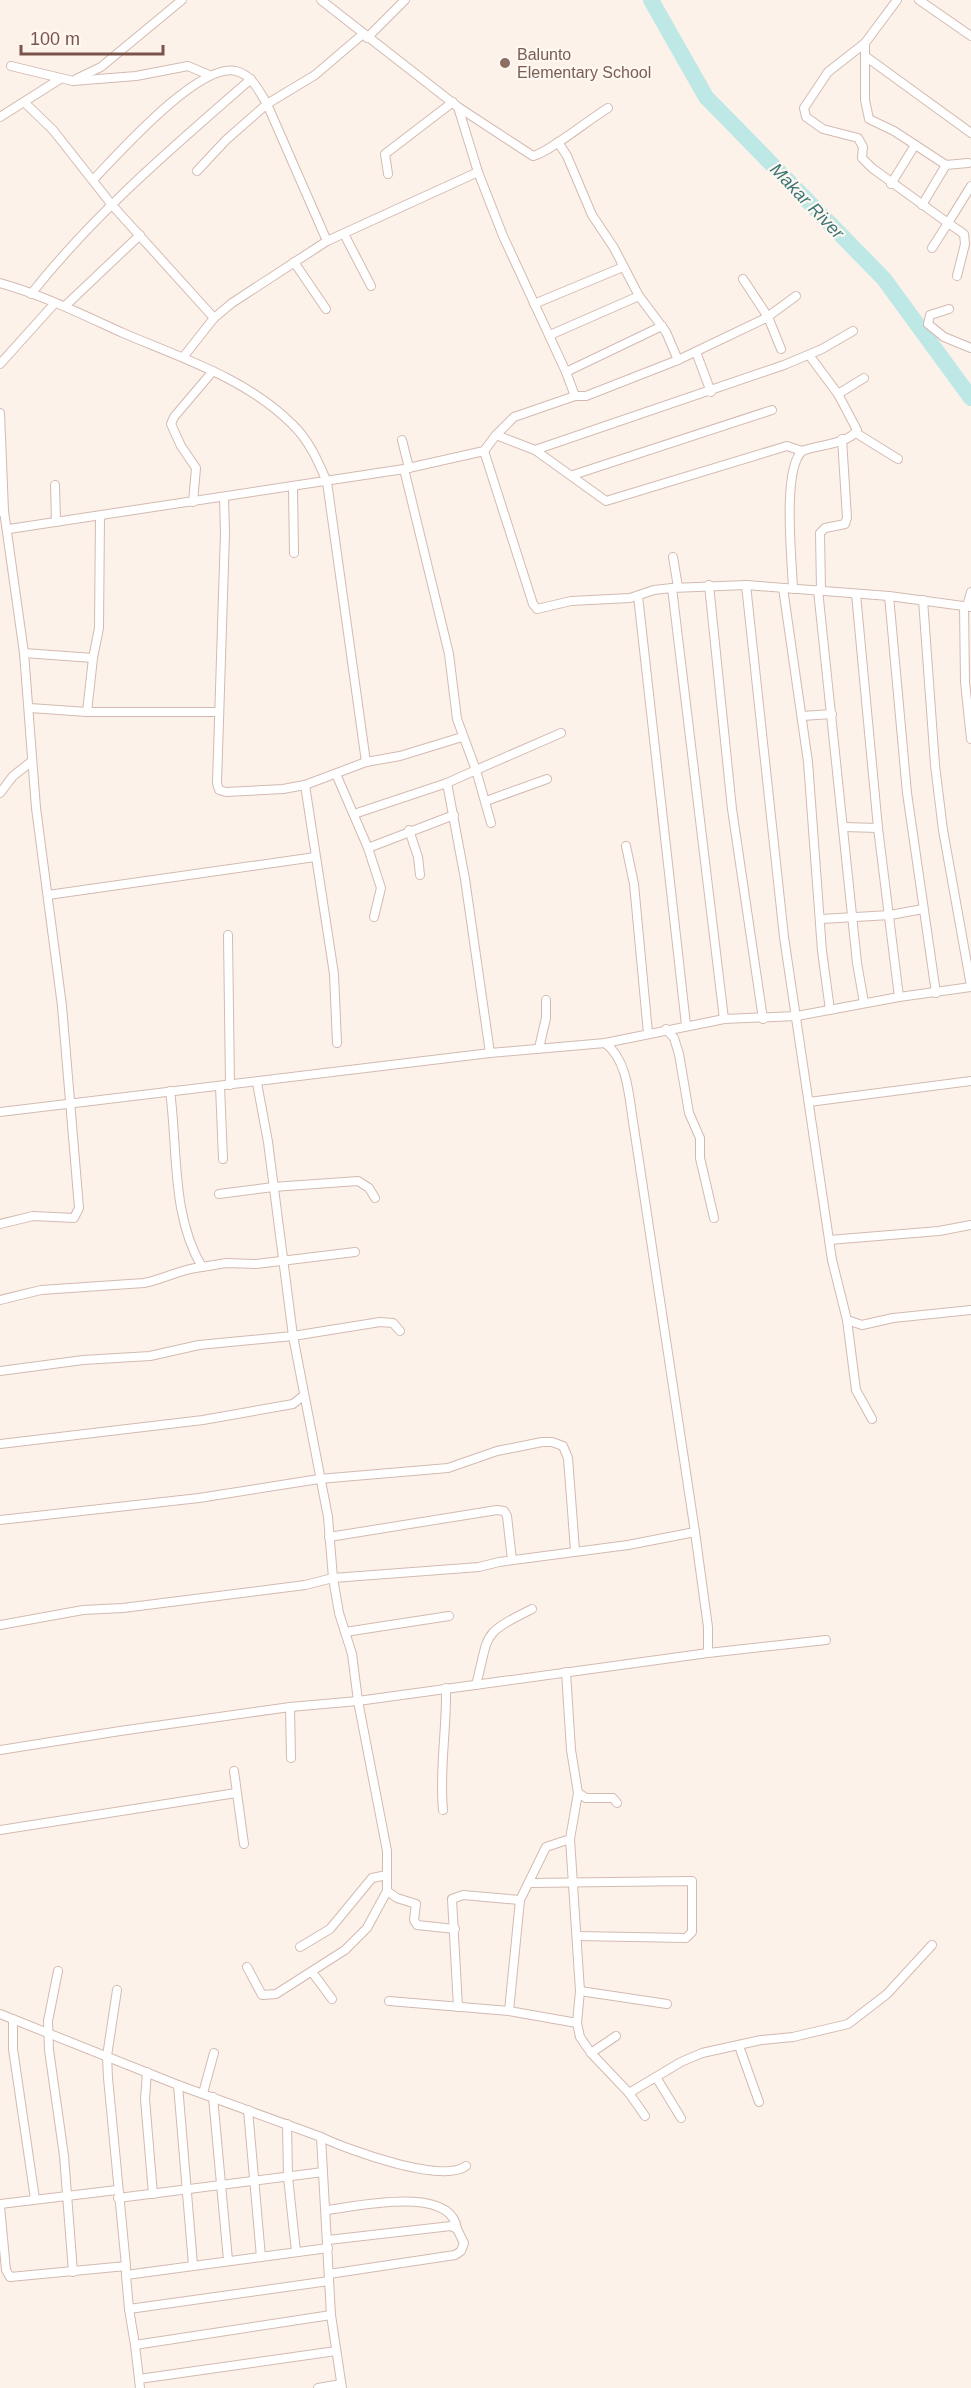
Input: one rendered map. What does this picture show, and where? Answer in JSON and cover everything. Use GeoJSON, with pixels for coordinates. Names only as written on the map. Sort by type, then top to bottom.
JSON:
{"type":"FeatureCollection","features":[{"type":"Feature","properties":{"kind":"street"},"geometry":{"type":"LineString","coordinates":[[73,81],[101,67],[182,0]]}},
{"type":"Feature","properties":{"kind":"street"},"geometry":{"type":"LineString","coordinates":[[321,0],[455,105],[533,156],[608,108]]}},
{"type":"Feature","properties":{"kind":"street"},"geometry":{"type":"LineString","coordinates":[[330,8],[335,0]]}},
{"type":"Feature","properties":{"kind":"street"},"geometry":{"type":"LineString","coordinates":[[197,171],[226,140],[267,104],[315,75],[365,36],[405,0]]}},
{"type":"Feature","properties":{"kind":"street"},"geometry":{"type":"LineString","coordinates":[[897,0],[865,43],[828,72],[804,108],[803,114],[823,129],[858,138],[863,147],[864,160],[891,184],[959,230],[966,238],[957,276]]}},
{"type":"Feature","properties":{"kind":"street"},"geometry":{"type":"LineString","coordinates":[[919,0],[971,36]]}},
{"type":"Feature","properties":{"kind":"street"},"geometry":{"type":"LineString","coordinates":[[865,43],[865,100],[869,119],[894,131],[946,165],[969,161],[971,173]]}},
{"type":"Feature","properties":{"kind":"street"},"geometry":{"type":"LineString","coordinates":[[865,56],[971,134]]}},
{"type":"Feature","properties":{"kind":"street"},"geometry":{"type":"LineString","coordinates":[[11,66],[46,73],[60,80],[73,81],[136,76],[188,66],[209,75]]}},
{"type":"Feature","properties":{"kind":"street"},"geometry":{"type":"LineString","coordinates":[[93,180],[152,118],[209,75],[229,70],[251,79],[267,104],[327,241]]}},
{"type":"Feature","properties":{"kind":"street"},"geometry":{"type":"LineString","coordinates":[[32,294],[58,260],[112,206],[166,154],[251,79]]}},
{"type":"Feature","properties":{"kind":"street"},"geometry":{"type":"LineString","coordinates":[[0,117],[60,80]]}},
{"type":"Feature","properties":{"kind":"street"},"geometry":{"type":"LineString","coordinates":[[25,103],[53,130],[112,206],[214,318]]}},
{"type":"Feature","properties":{"kind":"street"},"geometry":{"type":"LineString","coordinates":[[455,105],[502,236],[550,335],[575,396]]}},
{"type":"Feature","properties":{"kind":"street"},"geometry":{"type":"LineString","coordinates":[[387,174],[385,154],[455,105]]}},
{"type":"Feature","properties":{"kind":"street"},"geometry":{"type":"LineString","coordinates":[[558,142],[567,156],[592,215],[639,296],[662,326],[678,360]]}},
{"type":"Feature","properties":{"kind":"street"},"geometry":{"type":"LineString","coordinates":[[891,184],[915,145]]}},
{"type":"Feature","properties":{"kind":"street"},"geometry":{"type":"LineString","coordinates":[[922,205],[946,165]]}},
{"type":"Feature","properties":{"kind":"street"},"geometry":{"type":"LineString","coordinates":[[184,356],[214,318],[240,297],[327,241],[478,172]]}},
{"type":"Feature","properties":{"kind":"street"},"geometry":{"type":"LineString","coordinates":[[932,248],[971,186]]}},
{"type":"Feature","properties":{"kind":"street"},"geometry":{"type":"LineString","coordinates":[[344,234],[371,286]]}},
{"type":"Feature","properties":{"kind":"street"},"geometry":{"type":"LineString","coordinates":[[65,306],[140,235]]}},
{"type":"Feature","properties":{"kind":"street"},"geometry":{"type":"LineString","coordinates":[[294,262],[326,309]]}},
{"type":"Feature","properties":{"kind":"street"},"geometry":{"type":"LineString","coordinates":[[534,304],[624,267]]}},
{"type":"Feature","properties":{"kind":"street"},"geometry":{"type":"LineString","coordinates":[[743,279],[768,317],[781,349]]}},
{"type":"Feature","properties":{"kind":"street"},"geometry":{"type":"LineString","coordinates":[[0,283],[65,306],[184,356],[213,371],[244,388],[292,423],[312,449],[327,482],[366,762]]}},
{"type":"Feature","properties":{"kind":"street"},"geometry":{"type":"LineString","coordinates":[[550,335],[639,296]]}},
{"type":"Feature","properties":{"kind":"street"},"geometry":{"type":"LineString","coordinates":[[9,530],[407,469],[484,450],[506,423],[526,411],[575,396],[586,396],[678,360],[768,317],[796,296]]}},
{"type":"Feature","properties":{"kind":"street"},"geometry":{"type":"LineString","coordinates":[[0,364],[55,303]]}},
{"type":"Feature","properties":{"kind":"street"},"geometry":{"type":"LineString","coordinates":[[950,309],[930,315],[928,324],[944,337],[971,348]]}},
{"type":"Feature","properties":{"kind":"street"},"geometry":{"type":"LineString","coordinates":[[566,372],[662,326]]}},
{"type":"Feature","properties":{"kind":"street"},"geometry":{"type":"LineString","coordinates":[[535,450],[711,392],[809,355],[854,331]]}},
{"type":"Feature","properties":{"kind":"street"},"geometry":{"type":"LineString","coordinates":[[696,352],[711,392]]}},
{"type":"Feature","properties":{"kind":"street"},"geometry":{"type":"LineString","coordinates":[[809,355],[838,394],[856,428],[856,433]]}},
{"type":"Feature","properties":{"kind":"street"},"geometry":{"type":"LineString","coordinates":[[193,502],[196,468],[181,446],[171,424],[174,417],[213,371]]}},
{"type":"Feature","properties":{"kind":"street"},"geometry":{"type":"LineString","coordinates":[[838,394],[864,378]]}},
{"type":"Feature","properties":{"kind":"street"},"geometry":{"type":"LineString","coordinates":[[573,475],[772,410]]}},
{"type":"Feature","properties":{"kind":"street"},"geometry":{"type":"LineString","coordinates":[[0,413],[2,512],[9,530],[14,593],[24,653],[30,708],[32,761],[62,1006],[68,1103],[79,1199],[78,1213],[69,1218],[33,1216],[0,1224]]}},
{"type":"Feature","properties":{"kind":"street"},"geometry":{"type":"LineString","coordinates":[[496,435],[535,450],[573,475],[601,499],[610,501],[788,446],[802,451],[856,433]]}},
{"type":"Feature","properties":{"kind":"street"},"geometry":{"type":"LineString","coordinates":[[856,433],[898,459]]}},
{"type":"Feature","properties":{"kind":"street"},"geometry":{"type":"LineString","coordinates":[[842,439],[847,518],[845,524],[825,528],[820,533],[819,590],[857,963],[864,1003]]}},
{"type":"Feature","properties":{"kind":"street"},"geometry":{"type":"LineString","coordinates":[[402,440],[449,654],[462,736],[476,770],[492,823]]}},
{"type":"Feature","properties":{"kind":"street"},"geometry":{"type":"LineString","coordinates":[[484,450],[535,608],[541,609],[571,601],[638,596],[654,590],[675,587],[709,585],[819,590],[967,606]]}},
{"type":"Feature","properties":{"kind":"street"},"geometry":{"type":"LineString","coordinates":[[793,589],[791,488],[795,461],[802,451]]}},
{"type":"Feature","properties":{"kind":"street"},"geometry":{"type":"LineString","coordinates":[[55,485],[56,522]]}},
{"type":"Feature","properties":{"kind":"street"},"geometry":{"type":"LineString","coordinates":[[293,488],[294,553]]}},
{"type":"Feature","properties":{"kind":"street"},"geometry":{"type":"LineString","coordinates":[[224,498],[219,790],[226,792],[283,789],[305,785],[366,762],[400,756],[462,736]]}},
{"type":"Feature","properties":{"kind":"street"},"geometry":{"type":"LineString","coordinates":[[87,712],[99,628],[100,516]]}},
{"type":"Feature","properties":{"kind":"street"},"geometry":{"type":"LineString","coordinates":[[673,557],[724,1019]]}},
{"type":"Feature","properties":{"kind":"street"},"geometry":{"type":"LineString","coordinates":[[709,585],[732,809],[763,1019]]}},
{"type":"Feature","properties":{"kind":"street"},"geometry":{"type":"LineString","coordinates":[[746,585],[784,937],[829,1240],[846,1320],[856,1390],[872,1419]]}},
{"type":"Feature","properties":{"kind":"street"},"geometry":{"type":"LineString","coordinates":[[783,588],[802,716],[830,1010]]}},
{"type":"Feature","properties":{"kind":"street"},"geometry":{"type":"LineString","coordinates":[[971,592],[967,606],[965,682],[971,739]]}},
{"type":"Feature","properties":{"kind":"street"},"geometry":{"type":"LineString","coordinates":[[856,594],[878,828],[899,997]]}},
{"type":"Feature","properties":{"kind":"street"},"geometry":{"type":"LineString","coordinates":[[638,596],[686,1025]]}},
{"type":"Feature","properties":{"kind":"street"},"geometry":{"type":"LineString","coordinates":[[889,596],[901,734],[936,993]]}},
{"type":"Feature","properties":{"kind":"street"},"geometry":{"type":"LineString","coordinates":[[0,1112],[170,1091],[257,1083],[490,1053],[605,1043],[724,1019],[797,1016],[899,997],[971,987],[943,830],[935,765],[923,600]]}},
{"type":"Feature","properties":{"kind":"street"},"geometry":{"type":"LineString","coordinates":[[24,653],[93,658]]}},
{"type":"Feature","properties":{"kind":"street"},"geometry":{"type":"LineString","coordinates":[[30,708],[87,712],[219,712]]}},
{"type":"Feature","properties":{"kind":"street"},"geometry":{"type":"LineString","coordinates":[[802,716],[832,714]]}},
{"type":"Feature","properties":{"kind":"street"},"geometry":{"type":"LineString","coordinates":[[354,814],[447,783],[561,733]]}},
{"type":"Feature","properties":{"kind":"street"},"geometry":{"type":"LineString","coordinates":[[0,793],[13,776],[32,761]]}},
{"type":"Feature","properties":{"kind":"street"},"geometry":{"type":"LineString","coordinates":[[336,774],[368,848],[381,888],[374,917]]}},
{"type":"Feature","properties":{"kind":"street"},"geometry":{"type":"LineString","coordinates":[[486,801],[546,779]]}},
{"type":"Feature","properties":{"kind":"street"},"geometry":{"type":"LineString","coordinates":[[447,783],[477,952],[490,1053]]}},
{"type":"Feature","properties":{"kind":"street"},"geometry":{"type":"LineString","coordinates":[[305,785],[334,974],[337,1043]]}},
{"type":"Feature","properties":{"kind":"street"},"geometry":{"type":"LineString","coordinates":[[368,848],[454,814]]}},
{"type":"Feature","properties":{"kind":"street"},"geometry":{"type":"LineString","coordinates":[[844,827],[878,828]]}},
{"type":"Feature","properties":{"kind":"street"},"geometry":{"type":"LineString","coordinates":[[409,830],[420,875]]}},
{"type":"Feature","properties":{"kind":"street"},"geometry":{"type":"LineString","coordinates":[[627,846],[634,884],[648,1033]]}},
{"type":"Feature","properties":{"kind":"street"},"geometry":{"type":"LineString","coordinates":[[48,895],[315,857]]}},
{"type":"Feature","properties":{"kind":"street"},"geometry":{"type":"LineString","coordinates":[[821,919],[890,915],[923,909]]}},
{"type":"Feature","properties":{"kind":"street"},"geometry":{"type":"LineString","coordinates":[[228,935],[230,1085]]}},
{"type":"Feature","properties":{"kind":"street"},"geometry":{"type":"LineString","coordinates":[[539,1048],[546,1018],[546,1000]]}},
{"type":"Feature","properties":{"kind":"street"},"geometry":{"type":"LineString","coordinates":[[666,1029],[674,1038],[679,1054],[689,1113],[700,1138],[700,1158],[714,1218]]}},
{"type":"Feature","properties":{"kind":"street"},"geometry":{"type":"LineString","coordinates":[[619,1040],[616,1051],[626,1083],[634,1128],[695,1532],[708,1627],[708,1653]]}},
{"type":"Feature","properties":{"kind":"street"},"geometry":{"type":"LineString","coordinates":[[605,1043],[616,1051]]}},
{"type":"Feature","properties":{"kind":"street"},"geometry":{"type":"LineString","coordinates":[[809,1102],[971,1081]]}},
{"type":"Feature","properties":{"kind":"street"},"geometry":{"type":"LineString","coordinates":[[248,1967],[260,1992],[268,1997],[312,1972],[345,1950],[361,1936],[373,1920],[387,1891],[385,1829],[358,1701],[356,1675],[333,1578],[321,1488],[293,1336],[257,1083]]}},
{"type":"Feature","properties":{"kind":"street"},"geometry":{"type":"LineString","coordinates":[[220,1086],[224,1159]]}},
{"type":"Feature","properties":{"kind":"street"},"geometry":{"type":"LineString","coordinates":[[170,1091],[180,1212],[187,1240],[202,1267]]}},
{"type":"Feature","properties":{"kind":"street"},"geometry":{"type":"LineString","coordinates":[[219,1194],[273,1187],[358,1181],[369,1188],[375,1198]]}},
{"type":"Feature","properties":{"kind":"street"},"geometry":{"type":"LineString","coordinates":[[829,1240],[939,1231],[971,1225]]}},
{"type":"Feature","properties":{"kind":"street"},"geometry":{"type":"LineString","coordinates":[[0,1300],[41,1290],[144,1283],[161,1279],[179,1270],[355,1252]]}},
{"type":"Feature","properties":{"kind":"street"},"geometry":{"type":"LineString","coordinates":[[846,1320],[862,1325],[893,1318],[971,1310]]}},
{"type":"Feature","properties":{"kind":"street"},"geometry":{"type":"LineString","coordinates":[[0,1371],[83,1360],[150,1356],[199,1345],[293,1336],[380,1322],[393,1323],[400,1331]]}},
{"type":"Feature","properties":{"kind":"street"},"geometry":{"type":"LineString","coordinates":[[0,1444],[202,1420],[293,1404],[303,1396]]}},
{"type":"Feature","properties":{"kind":"street"},"geometry":{"type":"LineString","coordinates":[[293,1404],[306,1414]]}},
{"type":"Feature","properties":{"kind":"street"},"geometry":{"type":"LineString","coordinates":[[0,1520],[199,1498],[319,1479],[448,1468],[496,1451],[552,1442],[563,1446],[568,1458],[575,1550]]}},
{"type":"Feature","properties":{"kind":"street"},"geometry":{"type":"LineString","coordinates":[[308,1482],[321,1488]]}},
{"type":"Feature","properties":{"kind":"street"},"geometry":{"type":"LineString","coordinates":[[329,1537],[497,1510],[504,1511],[507,1516],[512,1560]]}},
{"type":"Feature","properties":{"kind":"street"},"geometry":{"type":"LineString","coordinates":[[0,1625],[83,1610],[132,1607],[305,1585],[333,1578],[472,1568],[575,1550],[614,1547],[695,1532]]}},
{"type":"Feature","properties":{"kind":"street"},"geometry":{"type":"LineString","coordinates":[[476,1685],[485,1645],[492,1631],[532,1610]]}},
{"type":"Feature","properties":{"kind":"street"},"geometry":{"type":"LineString","coordinates":[[345,1632],[449,1616]]}},
{"type":"Feature","properties":{"kind":"street"},"geometry":{"type":"LineString","coordinates":[[0,1749],[290,1707],[358,1701],[708,1653],[826,1640]]}},
{"type":"Feature","properties":{"kind":"street"},"geometry":{"type":"LineString","coordinates":[[566,1672],[571,1750],[578,1793],[570,1839],[580,1991],[576,2023],[580,2037],[591,2053],[629,2093],[645,2116]]}},
{"type":"Feature","properties":{"kind":"street"},"geometry":{"type":"LineString","coordinates":[[443,1810],[441,1780],[446,1688]]}},
{"type":"Feature","properties":{"kind":"street"},"geometry":{"type":"LineString","coordinates":[[290,1707],[291,1758]]}},
{"type":"Feature","properties":{"kind":"street"},"geometry":{"type":"LineString","coordinates":[[234,1771],[244,1844]]}},
{"type":"Feature","properties":{"kind":"street"},"geometry":{"type":"LineString","coordinates":[[0,1830],[236,1793]]}},
{"type":"Feature","properties":{"kind":"street"},"geometry":{"type":"LineString","coordinates":[[578,1793],[586,1798],[613,1798],[617,1803]]}},
{"type":"Feature","properties":{"kind":"street"},"geometry":{"type":"LineString","coordinates":[[508,2011],[520,1900],[546,1847],[570,1839]]}},
{"type":"Feature","properties":{"kind":"street"},"geometry":{"type":"LineString","coordinates":[[300,1947],[330,1929],[372,1878],[387,1875]]}},
{"type":"Feature","properties":{"kind":"street"},"geometry":{"type":"LineString","coordinates":[[529,1882],[692,1881],[692,1932],[686,1938],[577,1936]]}},
{"type":"Feature","properties":{"kind":"street"},"geometry":{"type":"LineString","coordinates":[[387,1891],[397,1898],[416,1904],[414,1920],[417,1925],[454,1929]]}},
{"type":"Feature","properties":{"kind":"street"},"geometry":{"type":"LineString","coordinates":[[458,2007],[452,1903],[456,1896],[520,1900]]}},
{"type":"Feature","properties":{"kind":"street"},"geometry":{"type":"LineString","coordinates":[[629,2093],[681,2062],[702,2053],[761,2040],[793,2037],[848,2024],[886,1994],[933,1946]]}},
{"type":"Feature","properties":{"kind":"street"},"geometry":{"type":"LineString","coordinates":[[58,1971],[48,2033],[68,2195],[73,2272]]}},
{"type":"Feature","properties":{"kind":"street"},"geometry":{"type":"LineString","coordinates":[[312,1972],[332,1999]]}},
{"type":"Feature","properties":{"kind":"street"},"geometry":{"type":"LineString","coordinates":[[117,1990],[108,2056],[117,2194],[140,2388]]}},
{"type":"Feature","properties":{"kind":"street"},"geometry":{"type":"LineString","coordinates":[[580,1991],[667,2004]]}},
{"type":"Feature","properties":{"kind":"street"},"geometry":{"type":"LineString","coordinates":[[388,2001],[508,2011],[576,2023]]}},
{"type":"Feature","properties":{"kind":"street"},"geometry":{"type":"LineString","coordinates":[[0,2014],[178,2085],[321,2137],[354,2152],[387,2161],[451,2173],[466,2166]]}},
{"type":"Feature","properties":{"kind":"street"},"geometry":{"type":"LineString","coordinates":[[13,2019],[13,2049],[35,2199]]}},
{"type":"Feature","properties":{"kind":"street"},"geometry":{"type":"LineString","coordinates":[[591,2053],[616,2036]]}},
{"type":"Feature","properties":{"kind":"street"},"geometry":{"type":"LineString","coordinates":[[739,2046],[759,2102]]}},
{"type":"Feature","properties":{"kind":"street"},"geometry":{"type":"LineString","coordinates":[[202,2093],[214,2053]]}},
{"type":"Feature","properties":{"kind":"street"},"geometry":{"type":"LineString","coordinates":[[147,2072],[145,2099],[153,2194]]}},
{"type":"Feature","properties":{"kind":"street"},"geometry":{"type":"LineString","coordinates":[[656,2077],[681,2118]]}},
{"type":"Feature","properties":{"kind":"street"},"geometry":{"type":"LineString","coordinates":[[178,2085],[193,2265]]}},
{"type":"Feature","properties":{"kind":"street"},"geometry":{"type":"LineString","coordinates":[[213,2097],[228,2260]]}},
{"type":"Feature","properties":{"kind":"street"},"geometry":{"type":"LineString","coordinates":[[249,2110],[261,2257]]}},
{"type":"Feature","properties":{"kind":"street"},"geometry":{"type":"LineString","coordinates":[[287,2124],[288,2177],[296,2252]]}},
{"type":"Feature","properties":{"kind":"street"},"geometry":{"type":"LineString","coordinates":[[318,2388],[341,2386],[331,2315],[321,2137]]}},
{"type":"Feature","properties":{"kind":"street"},"geometry":{"type":"LineString","coordinates":[[126,2266],[22,2278],[7,2274],[0,2205],[68,2195],[153,2194],[222,2187],[323,2172]]}},
{"type":"Feature","properties":{"kind":"street"},"geometry":{"type":"LineString","coordinates":[[129,2309],[455,2255],[461,2251],[464,2243],[457,2229],[456,2220],[451,2213],[429,2204],[406,2200],[326,2210]]}},
{"type":"Feature","properties":{"kind":"street"},"geometry":{"type":"LineString","coordinates":[[126,2275],[296,2252],[328,2244],[451,2226],[457,2229]]}},
{"type":"Feature","properties":{"kind":"street"},"geometry":{"type":"LineString","coordinates":[[135,2345],[331,2315]]}},
{"type":"Feature","properties":{"kind":"street"},"geometry":{"type":"LineString","coordinates":[[139,2379],[336,2351]]}},
{"type":"Feature","properties":{"kind":"waterway","name":"Makar River"},"geometry":{"type":"LineString","coordinates":[[651,0],[706,97],[884,279],[971,398]]}},
{"type":"Feature","properties":{"kind":"place","name":"Balunto Elementary School"},"geometry":{"type":"Point","coordinates":[505,63]}}]}
